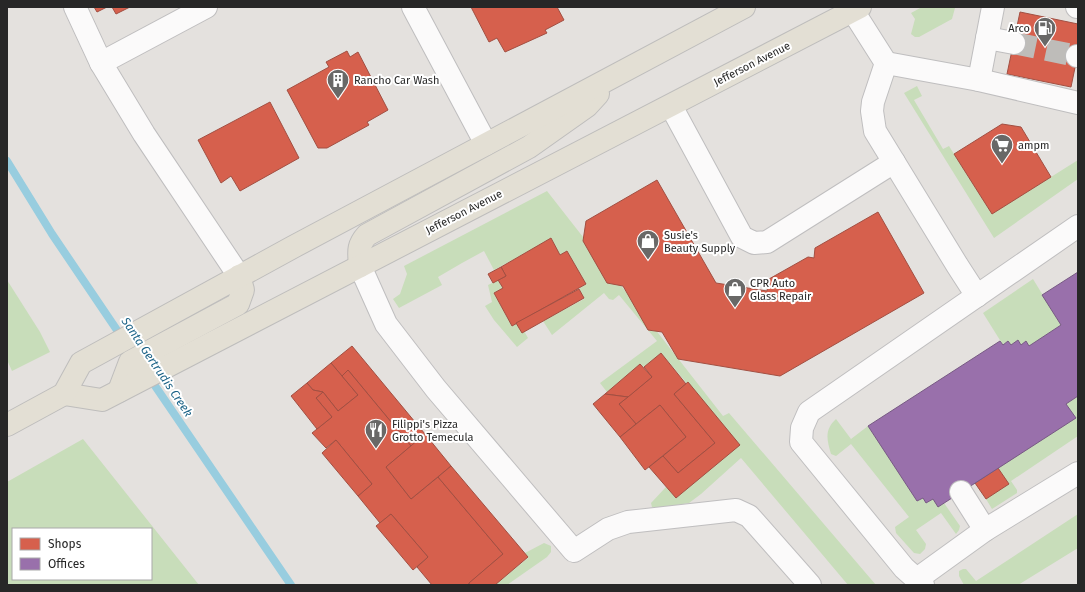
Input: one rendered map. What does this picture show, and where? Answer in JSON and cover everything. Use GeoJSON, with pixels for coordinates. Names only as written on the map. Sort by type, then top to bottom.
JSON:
{"type":"FeatureCollection","features":[{"type":"Feature","properties":{"kind":"main road"},"geometry":{"type":"LineString","coordinates":[[7,425],[64,394],[81,363],[239,276],[744,7]]}},
{"type":"Feature","properties":{"kind":"main road","name":"Jefferson Avenue"},"geometry":{"type":"LineString","coordinates":[[64,394],[102,400],[211,345],[360,266],[857,9]]}},
{"type":"Feature","properties":{"kind":"main road"},"geometry":{"type":"LineString","coordinates":[[360,266],[358,249],[367,235],[529,147],[587,106],[617,74]]}},
{"type":"Feature","properties":{"kind":"main road"},"geometry":{"type":"LineString","coordinates":[[119,391],[130,362],[238,304],[243,290],[239,276]]}},
{"type":"Feature","properties":{"kind":"lane"},"geometry":{"type":"LineString","coordinates":[[75,7],[101,63],[144,134],[239,276]]}},
{"type":"Feature","properties":{"kind":"lane"},"geometry":{"type":"LineString","coordinates":[[101,63],[206,7]]}},
{"type":"Feature","properties":{"kind":"lane"},"geometry":{"type":"LineString","coordinates":[[413,7],[486,144]]}},
{"type":"Feature","properties":{"kind":"lane"},"geometry":{"type":"LineString","coordinates":[[979,80],[993,7]]}},
{"type":"Feature","properties":{"kind":"lane"},"geometry":{"type":"LineString","coordinates":[[857,9],[886,64],[874,97],[872,111],[875,132],[977,296]]}},
{"type":"Feature","properties":{"kind":"lane"},"geometry":{"type":"LineString","coordinates":[[987,38],[1014,43]]}},
{"type":"Feature","properties":{"kind":"lane"},"geometry":{"type":"LineString","coordinates":[[886,64],[979,80],[1078,103]]}},
{"type":"Feature","properties":{"kind":"lane"},"geometry":{"type":"LineString","coordinates":[[671,106],[742,237],[754,243],[767,242],[894,162]]}},
{"type":"Feature","properties":{"kind":"lane"},"geometry":{"type":"LineString","coordinates":[[1078,226],[809,412],[802,428],[801,442],[904,568],[920,582],[985,530],[1078,473]]}},
{"type":"Feature","properties":{"kind":"lane"},"geometry":{"type":"LineString","coordinates":[[360,266],[386,324],[436,389],[574,551],[608,529],[628,522],[736,510],[749,516],[810,585]]}},
{"type":"Feature","properties":{"kind":"lane"},"geometry":{"type":"LineString","coordinates":[[961,492],[985,530]]}},
{"type":"Feature","properties":{"kind":"green space"},"geometry":{"type":"Polygon","coordinates":[[[922,7],[957,7],[955,8],[952,19],[919,37],[915,37],[911,34],[915,19],[911,13],[922,7]]]}},
{"type":"Feature","properties":{"kind":"green space"},"geometry":{"type":"Polygon","coordinates":[[[917,86],[922,96],[914,100],[943,149],[949,146],[992,214],[1078,160],[1078,179],[994,238],[904,93],[917,86]]]}},
{"type":"Feature","properties":{"kind":"green space"},"geometry":{"type":"Polygon","coordinates":[[[547,191],[723,416],[729,413],[876,585],[848,585],[741,458],[689,503],[658,508],[652,507],[651,503],[666,487],[676,498],[739,445],[661,353],[644,367],[640,364],[607,392],[600,383],[657,341],[619,295],[613,300],[609,299],[604,293],[552,335],[543,321],[584,299],[579,289],[586,284],[567,251],[560,255],[551,239],[494,270],[484,251],[438,277],[442,285],[399,308],[393,299],[400,294],[407,274],[404,266],[547,191]]]}},
{"type":"Feature","properties":{"kind":"green space"},"geometry":{"type":"Polygon","coordinates":[[[1033,279],[1061,325],[1029,346],[1026,342],[1021,345],[1018,341],[1011,345],[1008,341],[1003,345],[983,313],[1033,279]]]}},
{"type":"Feature","properties":{"kind":"green space"},"geometry":{"type":"Polygon","coordinates":[[[7,280],[40,332],[50,352],[12,371],[7,360],[7,280]]]}},
{"type":"Feature","properties":{"kind":"green space"},"geometry":{"type":"Polygon","coordinates":[[[498,280],[503,288],[494,293],[512,326],[516,323],[524,331],[528,338],[517,347],[494,320],[485,306],[492,302],[488,285],[498,280]]]}},
{"type":"Feature","properties":{"kind":"green space"},"geometry":{"type":"Polygon","coordinates":[[[1078,396],[1078,436],[1011,481],[1017,490],[1017,493],[992,509],[986,499],[1009,484],[998,468],[1075,418],[1066,404],[1078,396]]]}},
{"type":"Feature","properties":{"kind":"green space"},"geometry":{"type":"Polygon","coordinates":[[[836,419],[851,439],[868,426],[917,501],[923,498],[927,503],[933,499],[944,503],[960,526],[956,534],[941,513],[916,530],[926,544],[925,549],[920,554],[914,553],[896,533],[895,527],[909,517],[851,444],[836,456],[831,454],[828,431],[836,419]]]}},
{"type":"Feature","properties":{"kind":"green space"},"geometry":{"type":"Polygon","coordinates":[[[83,439],[199,585],[7,585],[7,482],[83,439]]]}},
{"type":"Feature","properties":{"kind":"green space"},"geometry":{"type":"Polygon","coordinates":[[[1078,514],[1078,548],[1018,585],[964,585],[959,576],[959,571],[966,569],[976,581],[1078,514]]]}},
{"type":"Feature","properties":{"kind":"green space"},"geometry":{"type":"Polygon","coordinates":[[[544,543],[551,546],[551,552],[547,557],[507,585],[495,585],[528,558],[525,553],[544,543]]]}},
{"type":"Feature","properties":{"kind":"building: Shops"},"geometry":{"type":"Polygon","coordinates":[[[94,7],[107,7],[97,12],[94,7]]]}},
{"type":"Feature","properties":{"kind":"building: Shops"},"geometry":{"type":"Polygon","coordinates":[[[112,7],[130,7],[116,14],[112,7]]]}},
{"type":"Feature","properties":{"kind":"building: Shops"},"geometry":{"type":"Polygon","coordinates":[[[471,7],[557,7],[564,20],[545,30],[547,33],[505,52],[497,38],[489,42],[471,7]]]}},
{"type":"Feature","properties":{"kind":"building: Shops","name":"Arco"},"geometry":{"type":"Polygon","coordinates":[[[1020,12],[1078,24],[1078,53],[1071,87],[1007,74],[1020,12]]]}},
{"type":"Feature","properties":{"kind":"building: Shops","name":"Rancho Car Wash"},"geometry":{"type":"Polygon","coordinates":[[[347,51],[350,57],[358,52],[388,110],[367,122],[369,125],[327,148],[318,148],[287,90],[329,67],[326,62],[347,51]]]}},
{"type":"Feature","properties":{"kind":"building: Shops"},"geometry":{"type":"Polygon","coordinates":[[[270,102],[299,158],[240,191],[231,176],[221,183],[198,140],[270,102]]]}},
{"type":"Feature","properties":{"kind":"building: Shops","name":"ampm"},"geometry":{"type":"Polygon","coordinates":[[[1002,124],[1021,127],[1051,177],[992,214],[954,154],[1002,124]]]}},
{"type":"Feature","properties":{"kind":"building: Shops"},"geometry":{"type":"Polygon","coordinates":[[[657,180],[716,283],[767,291],[769,279],[808,257],[814,258],[815,248],[878,212],[924,293],[780,376],[678,359],[662,332],[648,330],[623,286],[607,283],[583,241],[586,221],[657,180]]]}},
{"type":"Feature","properties":{"kind":"building: Shops"},"geometry":{"type":"Polygon","coordinates":[[[551,238],[560,255],[567,251],[586,284],[512,326],[494,293],[503,288],[498,280],[506,276],[501,267],[551,238]]]}},
{"type":"Feature","properties":{"kind":"building: Shops"},"geometry":{"type":"Polygon","coordinates":[[[501,267],[506,276],[493,283],[488,274],[501,267]]]}},
{"type":"Feature","properties":{"kind":"building: Shops"},"geometry":{"type":"Polygon","coordinates":[[[579,289],[584,298],[522,333],[516,323],[579,289]]]}},
{"type":"Feature","properties":{"kind":"building: Shops"},"geometry":{"type":"Polygon","coordinates":[[[352,346],[425,434],[411,446],[348,370],[342,376],[331,363],[352,346]]]}},
{"type":"Feature","properties":{"kind":"building: Shops"},"geometry":{"type":"Polygon","coordinates":[[[661,353],[686,384],[674,394],[715,443],[678,473],[663,456],[686,437],[660,405],[636,424],[619,404],[652,377],[644,367],[661,353]]]}},
{"type":"Feature","properties":{"kind":"building: Shops"},"geometry":{"type":"Polygon","coordinates":[[[331,363],[358,395],[338,411],[323,392],[313,390],[307,383],[331,363]]]}},
{"type":"Feature","properties":{"kind":"building: Shops"},"geometry":{"type":"Polygon","coordinates":[[[640,364],[652,377],[628,397],[605,394],[640,364]]]}},
{"type":"Feature","properties":{"kind":"building: Shops"},"geometry":{"type":"Polygon","coordinates":[[[348,370],[411,446],[386,467],[411,499],[438,477],[503,554],[467,585],[432,585],[417,567],[428,557],[391,514],[380,523],[358,496],[372,484],[336,440],[326,448],[312,433],[332,417],[316,398],[323,392],[338,411],[358,395],[342,376],[348,370]]]}},
{"type":"Feature","properties":{"kind":"building: Shops"},"geometry":{"type":"Polygon","coordinates":[[[688,382],[740,445],[676,498],[649,467],[663,456],[678,473],[715,443],[674,394],[688,382]]]}},
{"type":"Feature","properties":{"kind":"building: Shops"},"geometry":{"type":"Polygon","coordinates":[[[307,383],[313,390],[323,392],[316,398],[332,417],[317,429],[291,396],[307,383]]]}},
{"type":"Feature","properties":{"kind":"building: Shops"},"geometry":{"type":"Polygon","coordinates":[[[605,394],[628,397],[619,404],[636,424],[620,437],[593,404],[605,394]]]}},
{"type":"Feature","properties":{"kind":"building: Shops"},"geometry":{"type":"Polygon","coordinates":[[[660,405],[686,437],[645,470],[620,437],[660,405]]]}},
{"type":"Feature","properties":{"kind":"building: Shops"},"geometry":{"type":"Polygon","coordinates":[[[425,434],[451,466],[411,499],[386,467],[425,434]]]}},
{"type":"Feature","properties":{"kind":"building: Shops"},"geometry":{"type":"Polygon","coordinates":[[[336,440],[372,484],[358,496],[322,453],[336,440]]]}},
{"type":"Feature","properties":{"kind":"building: Shops"},"geometry":{"type":"Polygon","coordinates":[[[451,466],[528,557],[495,585],[470,585],[469,583],[503,554],[438,477],[451,466]]]}},
{"type":"Feature","properties":{"kind":"building: Shops"},"geometry":{"type":"Polygon","coordinates":[[[998,468],[1009,484],[986,499],[975,483],[998,468]]]}},
{"type":"Feature","properties":{"kind":"building: Shops"},"geometry":{"type":"Polygon","coordinates":[[[391,514],[428,557],[413,570],[376,526],[391,514]]]}},
{"type":"Feature","properties":{"kind":"building: Offices"},"geometry":{"type":"Polygon","coordinates":[[[1078,272],[1078,396],[1066,404],[1076,418],[938,507],[933,499],[926,503],[923,498],[917,501],[868,426],[1000,341],[1003,345],[1008,341],[1011,345],[1018,340],[1021,345],[1026,341],[1029,346],[1061,325],[1042,295],[1078,272]]]}},
{"type":"Feature","properties":{"kind":"waterway","name":"Santa Gertrudis Creek"},"geometry":{"type":"LineString","coordinates":[[7,161],[52,234],[123,339]]}},
{"type":"Feature","properties":{"kind":"waterway","name":"Santa Gertrudis Creek"},"geometry":{"type":"LineString","coordinates":[[149,377],[291,585]]}},
{"type":"Feature","properties":{"kind":"tunnel"},"geometry":{"type":"LineString","coordinates":[[1014,43],[1077,56]]}},
{"type":"Feature","properties":{"kind":"place","name":"Arco"},"geometry":{"type":"Point","coordinates":[1045,48]}},
{"type":"Feature","properties":{"kind":"place","name":"Rancho Car Wash"},"geometry":{"type":"Point","coordinates":[338,100]}},
{"type":"Feature","properties":{"kind":"place","name":"ampm"},"geometry":{"type":"Point","coordinates":[1002,164]}},
{"type":"Feature","properties":{"kind":"place","name":"Susie's Beauty Supply"},"geometry":{"type":"Point","coordinates":[648,260]}},
{"type":"Feature","properties":{"kind":"place","name":"CPR Auto Glass Repair"},"geometry":{"type":"Point","coordinates":[735,308]}},
{"type":"Feature","properties":{"kind":"place","name":"Filippi's Pizza Grotto Temecula"},"geometry":{"type":"Point","coordinates":[376,450]}}]}
